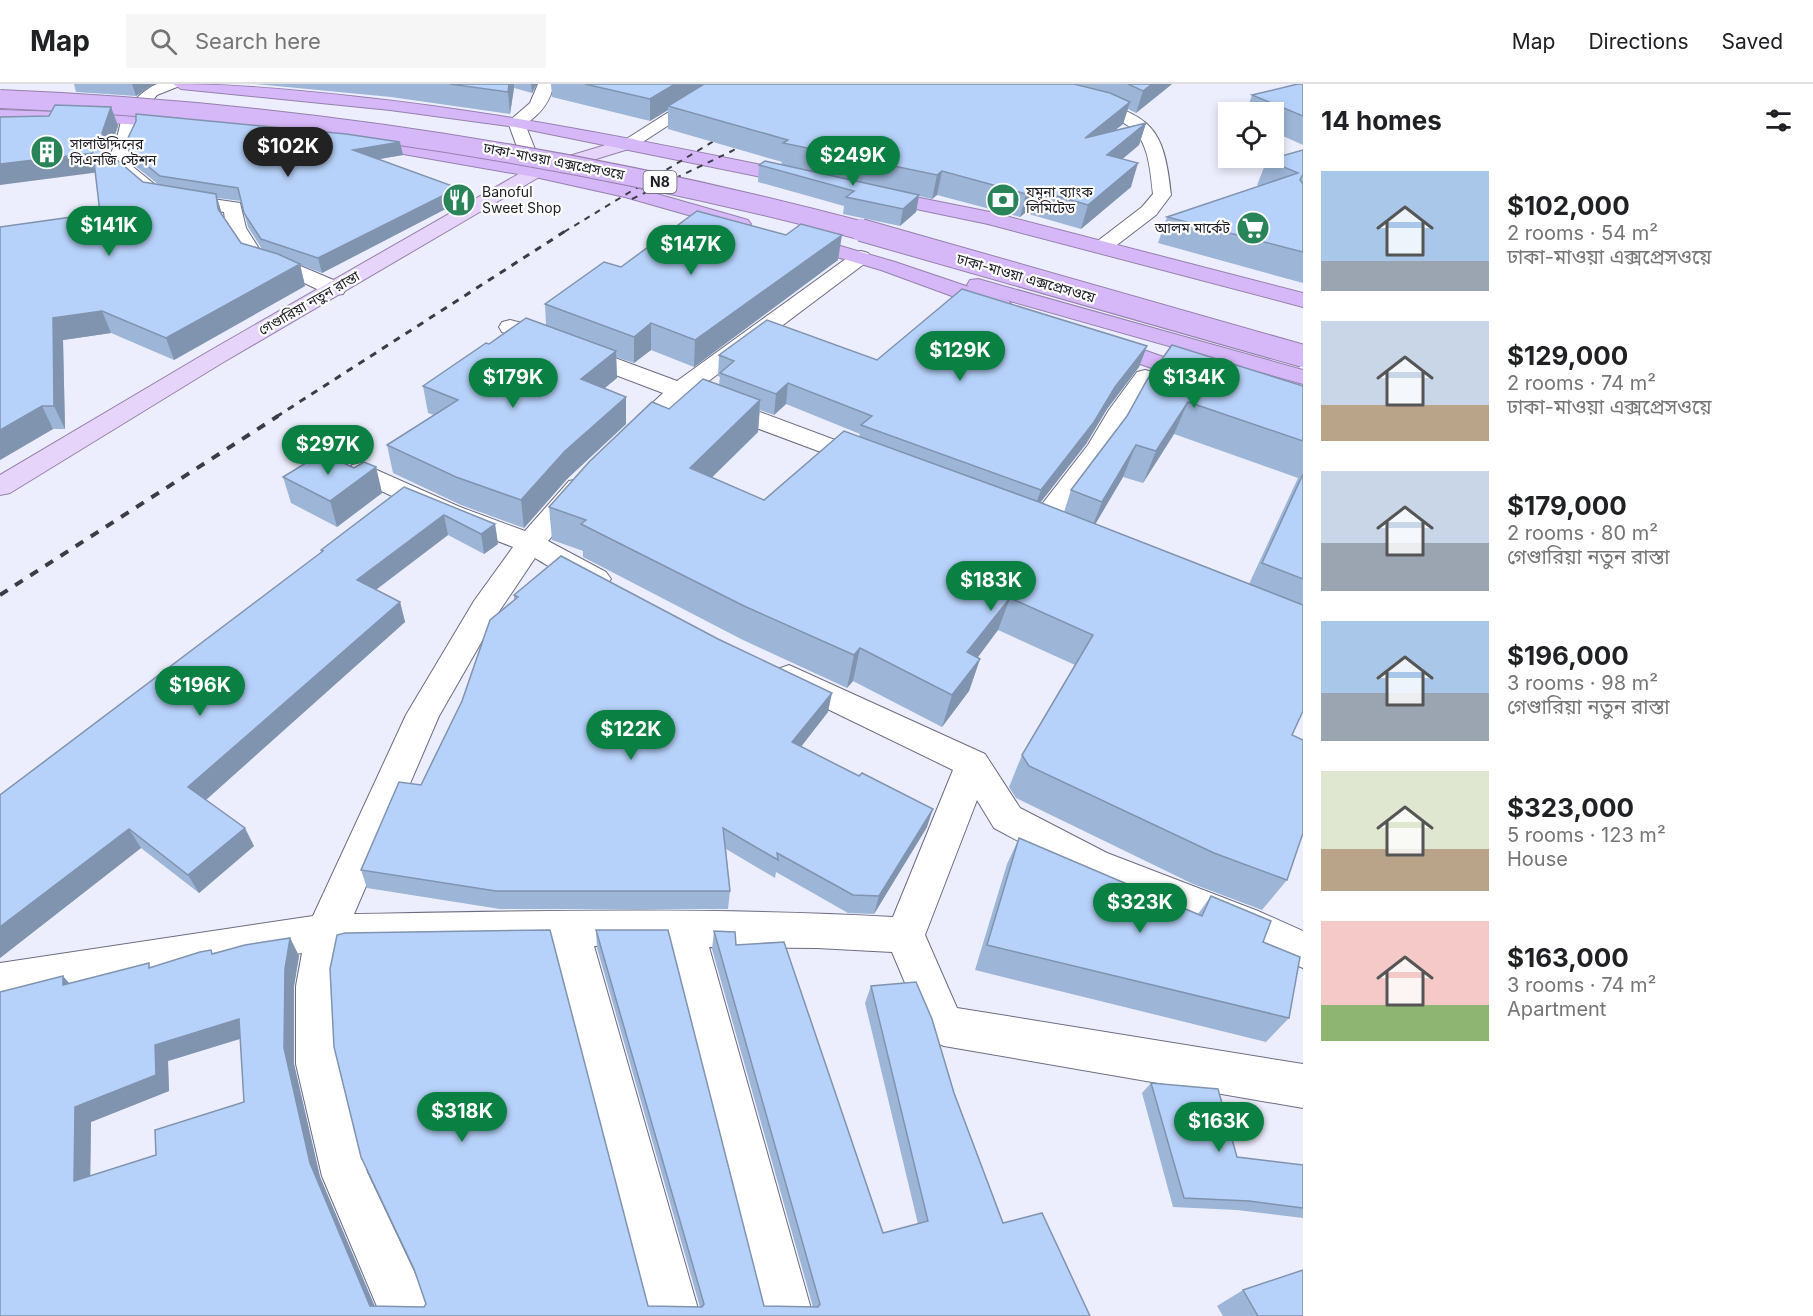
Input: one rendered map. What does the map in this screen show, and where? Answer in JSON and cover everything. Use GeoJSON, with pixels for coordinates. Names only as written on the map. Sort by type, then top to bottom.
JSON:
{"type":"FeatureCollection","features":[{"type":"Feature","properties":{"kind":"highway","name":"N8"},"geometry":{"type":"LineString","coordinates":[[181,84],[391,104],[516,122],[692,154],[819,183]]}},
{"type":"Feature","properties":{"kind":"highway","name":"ঢাকা-মাওয়া এক্সপ্রেসওয়ে"},"geometry":{"type":"LineString","coordinates":[[0,86],[216,99],[381,116],[557,143],[636,158],[855,204],[892,220]]}},
{"type":"Feature","properties":{"kind":"highway","name":"ঢাকা-মাওয়া এক্সপ্রেসওয়ে"},"geometry":{"type":"LineString","coordinates":[[0,99],[249,116],[351,127],[536,156],[666,183],[855,229],[1303,356]]}},
{"type":"Feature","properties":{"kind":"highway","name":"N8"},"geometry":{"type":"LineString","coordinates":[[0,116],[129,119],[349,140],[449,155],[629,192],[762,230]]}},
{"type":"Feature","properties":{"kind":"highway"},"geometry":{"type":"LineString","coordinates":[[0,127],[106,118]]}},
{"type":"Feature","properties":{"kind":"highway","name":"N8"},"geometry":{"type":"LineString","coordinates":[[855,204],[906,202],[990,218],[1303,300]]}},
{"type":"Feature","properties":{"kind":"highway"},"geometry":{"type":"LineString","coordinates":[[906,202],[1094,258],[1303,314]]}},
{"type":"Feature","properties":{"kind":"highway"},"geometry":{"type":"LineString","coordinates":[[784,236],[875,262],[1226,386]]}},
{"type":"Feature","properties":{"kind":"highway"},"geometry":{"type":"LineString","coordinates":[[875,262],[929,272],[1303,377]]}},
{"type":"Feature","properties":{"kind":"main road","name":"গেণ্ডারিয়া নতুন রাস্তা"},"geometry":{"type":"LineString","coordinates":[[0,487],[214,358],[535,172],[630,143]]}},
{"type":"Feature","properties":{"kind":"street"},"geometry":{"type":"LineString","coordinates":[[171,84],[151,92],[129,119],[129,133],[120,153],[124,168],[158,196],[233,207],[236,228],[256,260],[291,269],[335,289]]}},
{"type":"Feature","properties":{"kind":"street"},"geometry":{"type":"LineString","coordinates":[[535,172],[516,122],[536,110],[542,102],[546,84]]}},
{"type":"Feature","properties":{"kind":"street"},"geometry":{"type":"LineString","coordinates":[[630,143],[724,84]]}},
{"type":"Feature","properties":{"kind":"street"},"geometry":{"type":"LineString","coordinates":[[1062,98],[1130,118],[1147,129],[1154,141],[1160,169],[1162,195],[1149,211],[1102,247]]}},
{"type":"Feature","properties":{"kind":"street"},"geometry":{"type":"LineString","coordinates":[[406,1316],[401,1300],[345,1176],[318,1064],[316,986],[326,932],[423,715],[485,608],[530,543],[604,463],[681,390],[875,262]]}},
{"type":"Feature","properties":{"kind":"street"},"geometry":{"type":"LineString","coordinates":[[510,327],[894,471]]}},
{"type":"Feature","properties":{"kind":"street"},"geometry":{"type":"LineString","coordinates":[[1039,527],[1100,447],[1120,410],[1144,378]]}},
{"type":"Feature","properties":{"kind":"street"},"geometry":{"type":"LineString","coordinates":[[361,471],[404,492],[530,543],[616,589]]}},
{"type":"Feature","properties":{"kind":"street"},"geometry":{"type":"LineString","coordinates":[[376,514],[404,492]]}},
{"type":"Feature","properties":{"kind":"street"},"geometry":{"type":"LineString","coordinates":[[761,664],[973,764],[1007,818],[1094,864],[1244,923],[1303,950]]}},
{"type":"Feature","properties":{"kind":"street"},"geometry":{"type":"LineString","coordinates":[[973,764],[905,935],[944,1026],[1303,1086]]}},
{"type":"Feature","properties":{"kind":"street"},"geometry":{"type":"LineString","coordinates":[[569,928],[675,1316]]}},
{"type":"Feature","properties":{"kind":"street"},"geometry":{"type":"LineString","coordinates":[[0,982],[326,932],[569,928],[817,930],[905,935]]}},
{"type":"Feature","properties":{"kind":"street"},"geometry":{"type":"LineString","coordinates":[[684,929],[788,1316]]}},
{"type":"Feature","properties":{"kind":"building"},"geometry":{"type":"Polygon","coordinates":[[[450,84],[509,84],[508,92],[450,84]]]}},
{"type":"Feature","properties":{"kind":"building"},"geometry":{"type":"Polygon","coordinates":[[[585,84],[675,84],[650,99],[585,84]]]}},
{"type":"Feature","properties":{"kind":"building"},"geometry":{"type":"Polygon","coordinates":[[[704,84],[1074,84],[1110,93],[1130,102],[1085,138],[1146,123],[1107,155],[1138,163],[1088,205],[1032,189],[1026,194],[942,171],[937,175],[783,143],[788,140],[668,106],[704,84]]]}},
{"type":"Feature","properties":{"kind":"building"},"geometry":{"type":"Polygon","coordinates":[[[1128,84],[1152,84],[1143,91],[1128,84]]]}},
{"type":"Feature","properties":{"kind":"building"},"geometry":{"type":"Polygon","coordinates":[[[1303,84],[1303,116],[1284,108],[1284,102],[1269,102],[1252,95],[1303,84]]]}},
{"type":"Feature","properties":{"kind":"building"},"geometry":{"type":"Polygon","coordinates":[[[55,105],[111,107],[102,133],[109,153],[143,182],[216,194],[218,209],[241,243],[278,254],[300,264],[166,338],[102,311],[53,318],[54,406],[42,406],[0,430],[0,227],[100,213],[93,153],[0,164],[0,117],[49,116],[55,105]]]}},
{"type":"Feature","properties":{"kind":"building"},"geometry":{"type":"Polygon","coordinates":[[[136,114],[346,134],[400,142],[353,150],[458,188],[318,258],[261,239],[244,213],[238,188],[160,176],[129,151],[127,140],[136,121],[136,114]]]}},
{"type":"Feature","properties":{"kind":"building"},"geometry":{"type":"Polygon","coordinates":[[[1303,150],[1303,174],[1300,180],[1303,184],[1303,252],[1167,217],[1298,173],[1284,167],[1284,155],[1303,150]]]}},
{"type":"Feature","properties":{"kind":"building"},"geometry":{"type":"Polygon","coordinates":[[[765,161],[919,195],[903,209],[846,197],[854,191],[759,165],[765,161]]]}},
{"type":"Feature","properties":{"kind":"building"},"geometry":{"type":"Polygon","coordinates":[[[697,211],[786,235],[801,224],[842,235],[695,340],[651,323],[634,337],[545,304],[604,262],[621,267],[697,211]]]}},
{"type":"Feature","properties":{"kind":"building"},"geometry":{"type":"Polygon","coordinates":[[[962,289],[1147,346],[1115,387],[1094,422],[1041,490],[861,425],[872,416],[788,383],[776,394],[720,373],[734,361],[719,355],[767,320],[877,360],[962,289]]]}},
{"type":"Feature","properties":{"kind":"building"},"geometry":{"type":"Polygon","coordinates":[[[526,318],[616,351],[581,379],[626,397],[565,451],[521,500],[456,477],[387,445],[458,400],[423,386],[526,318]]]}},
{"type":"Feature","properties":{"kind":"building"},"geometry":{"type":"Polygon","coordinates":[[[1172,345],[1303,386],[1303,441],[1188,402],[1156,451],[1136,445],[1102,502],[1071,490],[1127,416],[1147,380],[1172,345]]]}},
{"type":"Feature","properties":{"kind":"building"},"geometry":{"type":"Polygon","coordinates":[[[703,379],[760,400],[690,468],[764,500],[844,431],[1039,502],[1303,605],[1303,711],[1292,735],[1303,740],[1303,833],[1287,880],[1214,853],[1029,766],[1022,755],[1093,635],[1010,598],[967,652],[980,659],[952,695],[860,648],[854,655],[744,606],[581,524],[586,520],[549,507],[589,462],[652,402],[669,409],[703,379]]]}},
{"type":"Feature","properties":{"kind":"building"},"geometry":{"type":"Polygon","coordinates":[[[322,453],[354,468],[364,462],[376,467],[330,501],[283,477],[322,453]]]}},
{"type":"Feature","properties":{"kind":"building"},"geometry":{"type":"Polygon","coordinates":[[[1303,474],[1303,579],[1262,563],[1303,474]]]}},
{"type":"Feature","properties":{"kind":"building"},"geometry":{"type":"Polygon","coordinates":[[[404,487],[495,524],[481,534],[444,515],[357,580],[400,602],[188,787],[245,828],[188,875],[129,829],[0,927],[0,795],[404,487]]]}},
{"type":"Feature","properties":{"kind":"building"},"geometry":{"type":"Polygon","coordinates":[[[561,556],[718,639],[832,693],[792,742],[859,776],[862,773],[933,809],[879,896],[853,895],[777,853],[778,860],[723,828],[730,891],[496,891],[361,870],[399,782],[421,785],[462,701],[490,620],[518,597],[514,595],[561,556]]]}},
{"type":"Feature","properties":{"kind":"building"},"geometry":{"type":"Polygon","coordinates":[[[1019,838],[1202,916],[1211,896],[1271,921],[1263,942],[1300,957],[1289,1018],[987,945],[1019,838]]]}},
{"type":"Feature","properties":{"kind":"building"},"geometry":{"type":"Polygon","coordinates":[[[550,930],[648,1306],[702,1307],[704,1304],[596,930],[668,930],[764,1306],[818,1307],[820,1304],[714,931],[735,932],[736,945],[784,942],[883,1233],[928,1221],[871,986],[916,982],[932,1019],[954,1093],[1003,1223],[1042,1213],[1090,1316],[0,1316],[0,992],[63,976],[63,985],[149,963],[149,968],[200,952],[211,950],[212,954],[245,945],[290,938],[285,969],[284,1048],[310,1163],[370,1306],[424,1307],[426,1304],[414,1269],[361,1157],[334,1047],[330,969],[337,935],[345,933],[550,930]],[[239,1019],[155,1045],[156,1075],[75,1107],[74,1181],[156,1155],[155,1130],[244,1102],[239,1019]]]}},
{"type":"Feature","properties":{"kind":"building"},"geometry":{"type":"Polygon","coordinates":[[[1151,1083],[1218,1089],[1237,1157],[1303,1165],[1303,1208],[1249,1201],[1184,1198],[1151,1083]]]}},
{"type":"Feature","properties":{"kind":"building"},"geometry":{"type":"Polygon","coordinates":[[[1303,1270],[1303,1316],[1258,1316],[1243,1290],[1303,1270]]]}},
{"type":"Feature","properties":{"kind":"railway"},"geometry":{"type":"LineString","coordinates":[[564,232],[727,133]]}},
{"type":"Feature","properties":{"kind":"railway"},"geometry":{"type":"LineString","coordinates":[[632,199],[732,151],[749,140]]}},
{"type":"Feature","properties":{"kind":"railway"},"geometry":{"type":"LineString","coordinates":[[276,417],[567,230]]}},
{"type":"Feature","properties":{"kind":"railway"},"geometry":{"type":"LineString","coordinates":[[0,595],[278,416]]}},
{"type":"Feature","properties":{"kind":"place","name":"সালাউদ্দিনের সিএনজি স্টেশন"},"geometry":{"type":"Point","coordinates":[47,152]}},
{"type":"Feature","properties":{"kind":"place","name":"Banoful Sweet Shop"},"geometry":{"type":"Point","coordinates":[459,200]}},
{"type":"Feature","properties":{"kind":"place","name":"যমুনা ব্যাংক লিমিটেড"},"geometry":{"type":"Point","coordinates":[1003,200]}},
{"type":"Feature","properties":{"kind":"place","name":"আলম মার্কেট"},"geometry":{"type":"Point","coordinates":[1253,228]}}]}
